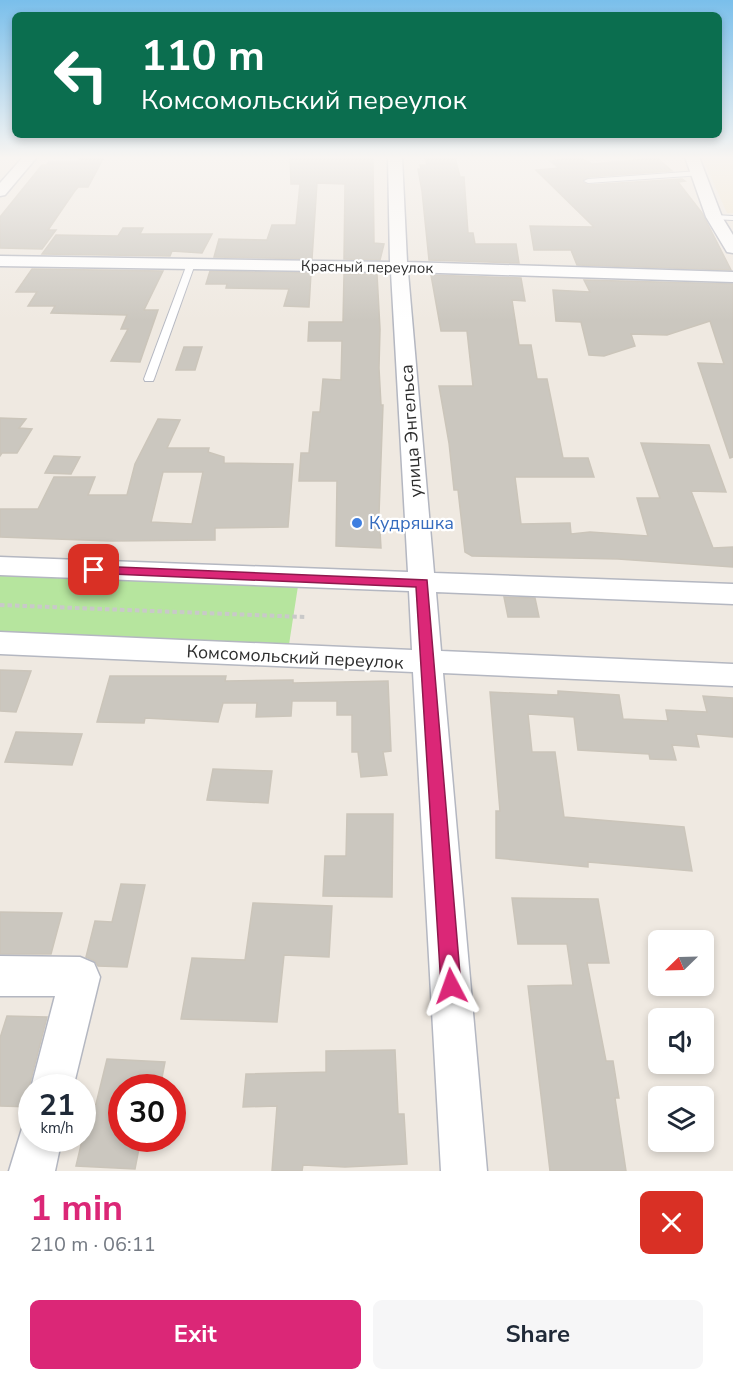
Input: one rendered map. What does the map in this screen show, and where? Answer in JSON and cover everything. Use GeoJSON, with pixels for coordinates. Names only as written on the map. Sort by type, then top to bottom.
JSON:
{"type":"FeatureCollection","features":[{"type":"Feature","properties":{"kind":"street","name":"улица Энгельса"},"geometry":{"type":"LineString","coordinates":[[397,212],[399,267],[464,1171]]}},
{"type":"Feature","properties":{"kind":"street"},"geometry":{"type":"LineString","coordinates":[[712,212],[733,248]]}},
{"type":"Feature","properties":{"kind":"street","name":"Красный переулок"},"geometry":{"type":"LineString","coordinates":[[0,261],[399,267],[733,277]]}},
{"type":"Feature","properties":{"kind":"street"},"geometry":{"type":"LineString","coordinates":[[0,566],[733,594]]}},
{"type":"Feature","properties":{"kind":"street","name":"Комсомольский переулок"},"geometry":{"type":"LineString","coordinates":[[0,644],[733,675]]}},
{"type":"Feature","properties":{"kind":"street"},"geometry":{"type":"LineString","coordinates":[[0,976],[80,977],[56,1074]]}},
{"type":"Feature","properties":{"kind":"street"},"geometry":{"type":"LineString","coordinates":[[32,1171],[37,1152]]}},
{"type":"Feature","properties":{"kind":"lane"},"geometry":{"type":"LineString","coordinates":[[714,217],[733,218]]}},
{"type":"Feature","properties":{"kind":"lane"},"geometry":{"type":"LineString","coordinates":[[149,379],[191,264]]}},
{"type":"Feature","properties":{"kind":"path"},"geometry":{"type":"LineString","coordinates":[[0,605],[305,617]]}},
{"type":"Feature","properties":{"kind":"green space"},"geometry":{"type":"Polygon","coordinates":[[[0,573],[298,586],[288,651],[0,638],[0,573]]]}},
{"type":"Feature","properties":{"kind":"building"},"geometry":{"type":"Polygon","coordinates":[[[4,212],[61,212],[48,230],[56,230],[42,249],[0,248],[0,217],[4,212]]]}},
{"type":"Feature","properties":{"kind":"building"},"geometry":{"type":"Polygon","coordinates":[[[297,212],[315,212],[312,259],[214,257],[219,239],[267,240],[272,225],[296,225],[297,212]]]}},
{"type":"Feature","properties":{"kind":"building"},"geometry":{"type":"Polygon","coordinates":[[[345,212],[374,212],[374,243],[384,244],[380,260],[344,259],[345,212]]]}},
{"type":"Feature","properties":{"kind":"building"},"geometry":{"type":"Polygon","coordinates":[[[424,212],[466,212],[468,233],[473,233],[475,244],[516,244],[519,263],[429,260],[424,212]]]}},
{"type":"Feature","properties":{"kind":"building"},"geometry":{"type":"Polygon","coordinates":[[[578,212],[701,212],[731,270],[577,265],[571,250],[534,250],[530,226],[594,227],[578,212]]]}},
{"type":"Feature","properties":{"kind":"building"},"geometry":{"type":"Polygon","coordinates":[[[123,228],[143,228],[140,234],[212,234],[202,253],[172,251],[170,256],[42,254],[56,235],[118,236],[123,228]]]}},
{"type":"Feature","properties":{"kind":"building"},"geometry":{"type":"Polygon","coordinates":[[[32,269],[163,271],[144,310],[158,310],[140,362],[111,361],[128,329],[121,329],[127,315],[51,313],[55,306],[28,306],[37,292],[16,292],[32,269]]]}},
{"type":"Feature","properties":{"kind":"building"},"geometry":{"type":"Polygon","coordinates":[[[210,271],[311,273],[309,307],[284,306],[289,289],[226,288],[227,284],[206,284],[210,271]]]}},
{"type":"Feature","properties":{"kind":"building"},"geometry":{"type":"Polygon","coordinates":[[[344,274],[377,274],[380,329],[379,368],[381,405],[383,405],[379,514],[381,548],[336,546],[337,481],[299,481],[301,453],[309,453],[313,412],[320,412],[323,379],[341,380],[342,341],[308,341],[309,322],[343,322],[344,274]]]}},
{"type":"Feature","properties":{"kind":"building"},"geometry":{"type":"Polygon","coordinates":[[[431,275],[521,278],[525,301],[512,300],[519,345],[531,345],[537,379],[547,379],[563,458],[588,458],[594,477],[515,477],[521,524],[570,523],[571,534],[590,532],[648,536],[637,498],[660,498],[641,443],[709,445],[726,492],[691,491],[713,548],[733,547],[733,567],[618,559],[472,556],[465,552],[458,490],[454,490],[439,386],[473,386],[467,331],[441,331],[431,275]]]}},
{"type":"Feature","properties":{"kind":"building"},"geometry":{"type":"Polygon","coordinates":[[[584,280],[733,284],[733,457],[730,458],[698,363],[724,364],[710,321],[667,335],[631,334],[635,346],[604,356],[589,355],[581,322],[556,321],[553,290],[590,292],[584,280]]]}},
{"type":"Feature","properties":{"kind":"building"},"geometry":{"type":"Polygon","coordinates":[[[184,347],[202,347],[195,370],[176,370],[184,347]]]}},
{"type":"Feature","properties":{"kind":"building"},"geometry":{"type":"Polygon","coordinates":[[[0,418],[26,419],[19,428],[32,429],[17,453],[2,453],[0,456],[0,418]]]}},
{"type":"Feature","properties":{"kind":"building"},"geometry":{"type":"Polygon","coordinates":[[[158,419],[180,420],[167,448],[209,448],[208,452],[224,457],[224,463],[293,464],[288,527],[215,528],[215,540],[111,541],[0,537],[0,509],[38,509],[54,477],[95,477],[88,495],[127,495],[135,464],[158,419]],[[163,472],[151,522],[192,524],[203,472],[163,472]]]}},
{"type":"Feature","properties":{"kind":"building"},"geometry":{"type":"Polygon","coordinates":[[[54,456],[80,457],[71,474],[45,473],[54,456]]]}},
{"type":"Feature","properties":{"kind":"building"},"geometry":{"type":"Polygon","coordinates":[[[504,597],[535,598],[539,617],[508,617],[504,597]]]}},
{"type":"Feature","properties":{"kind":"building"},"geometry":{"type":"Polygon","coordinates":[[[0,670],[31,671],[16,712],[0,711],[0,670]]]}},
{"type":"Feature","properties":{"kind":"building"},"geometry":{"type":"Polygon","coordinates":[[[110,676],[226,676],[225,681],[293,680],[293,683],[388,681],[391,751],[383,752],[387,775],[361,777],[358,752],[352,752],[352,715],[337,715],[337,701],[292,701],[291,716],[256,717],[257,703],[223,703],[218,722],[145,718],[144,723],[97,722],[110,676]]]}},
{"type":"Feature","properties":{"kind":"building"},"geometry":{"type":"Polygon","coordinates":[[[558,691],[619,695],[623,719],[668,721],[666,710],[707,712],[703,696],[733,698],[733,737],[696,734],[699,747],[672,745],[676,760],[650,759],[649,754],[578,750],[574,717],[528,714],[532,752],[555,752],[564,817],[684,827],[692,871],[588,862],[588,867],[496,858],[496,811],[500,811],[490,692],[558,695],[558,691]]]}},
{"type":"Feature","properties":{"kind":"building"},"geometry":{"type":"Polygon","coordinates":[[[16,732],[82,734],[72,765],[5,762],[16,732]]]}},
{"type":"Feature","properties":{"kind":"building"},"geometry":{"type":"Polygon","coordinates":[[[213,769],[272,771],[268,803],[207,800],[213,769]]]}},
{"type":"Feature","properties":{"kind":"building"},"geometry":{"type":"Polygon","coordinates":[[[347,814],[393,814],[392,897],[323,896],[325,856],[346,856],[347,814]]]}},
{"type":"Feature","properties":{"kind":"building"},"geometry":{"type":"Polygon","coordinates":[[[121,884],[145,885],[127,967],[98,966],[95,961],[86,957],[95,921],[112,922],[121,884]]]}},
{"type":"Feature","properties":{"kind":"building"},"geometry":{"type":"Polygon","coordinates":[[[512,898],[598,899],[609,963],[587,963],[606,1061],[613,1061],[619,1098],[615,1098],[626,1171],[550,1171],[528,986],[573,985],[567,944],[518,944],[512,898]]]}},
{"type":"Feature","properties":{"kind":"building"},"geometry":{"type":"Polygon","coordinates":[[[253,903],[332,906],[329,957],[284,955],[277,1022],[181,1019],[192,958],[245,960],[253,903]]]}},
{"type":"Feature","properties":{"kind":"building"},"geometry":{"type":"Polygon","coordinates":[[[0,912],[62,913],[51,954],[0,954],[0,912]]]}},
{"type":"Feature","properties":{"kind":"building"},"geometry":{"type":"Polygon","coordinates":[[[7,1016],[47,1017],[32,1074],[18,1074],[18,1107],[0,1106],[0,1038],[7,1016]]]}},
{"type":"Feature","properties":{"kind":"building"},"geometry":{"type":"Polygon","coordinates":[[[395,1050],[398,1114],[404,1114],[407,1164],[345,1167],[303,1165],[302,1171],[272,1171],[277,1106],[243,1107],[246,1074],[326,1072],[326,1051],[395,1050]]]}},
{"type":"Feature","properties":{"kind":"building"},"geometry":{"type":"Polygon","coordinates":[[[107,1059],[165,1062],[163,1074],[108,1074],[108,1152],[138,1152],[135,1169],[76,1166],[79,1152],[96,1152],[96,1104],[107,1059]]]}},
{"type":"Feature","properties":{"kind":"place","name":"Кудряшка"},"geometry":{"type":"Point","coordinates":[357,523]}},
{"type":"Feature","properties":{"kind":"route"},"geometry":{"type":"LineString","coordinates":[[94,570],[422,583],[451,986]]}}]}
